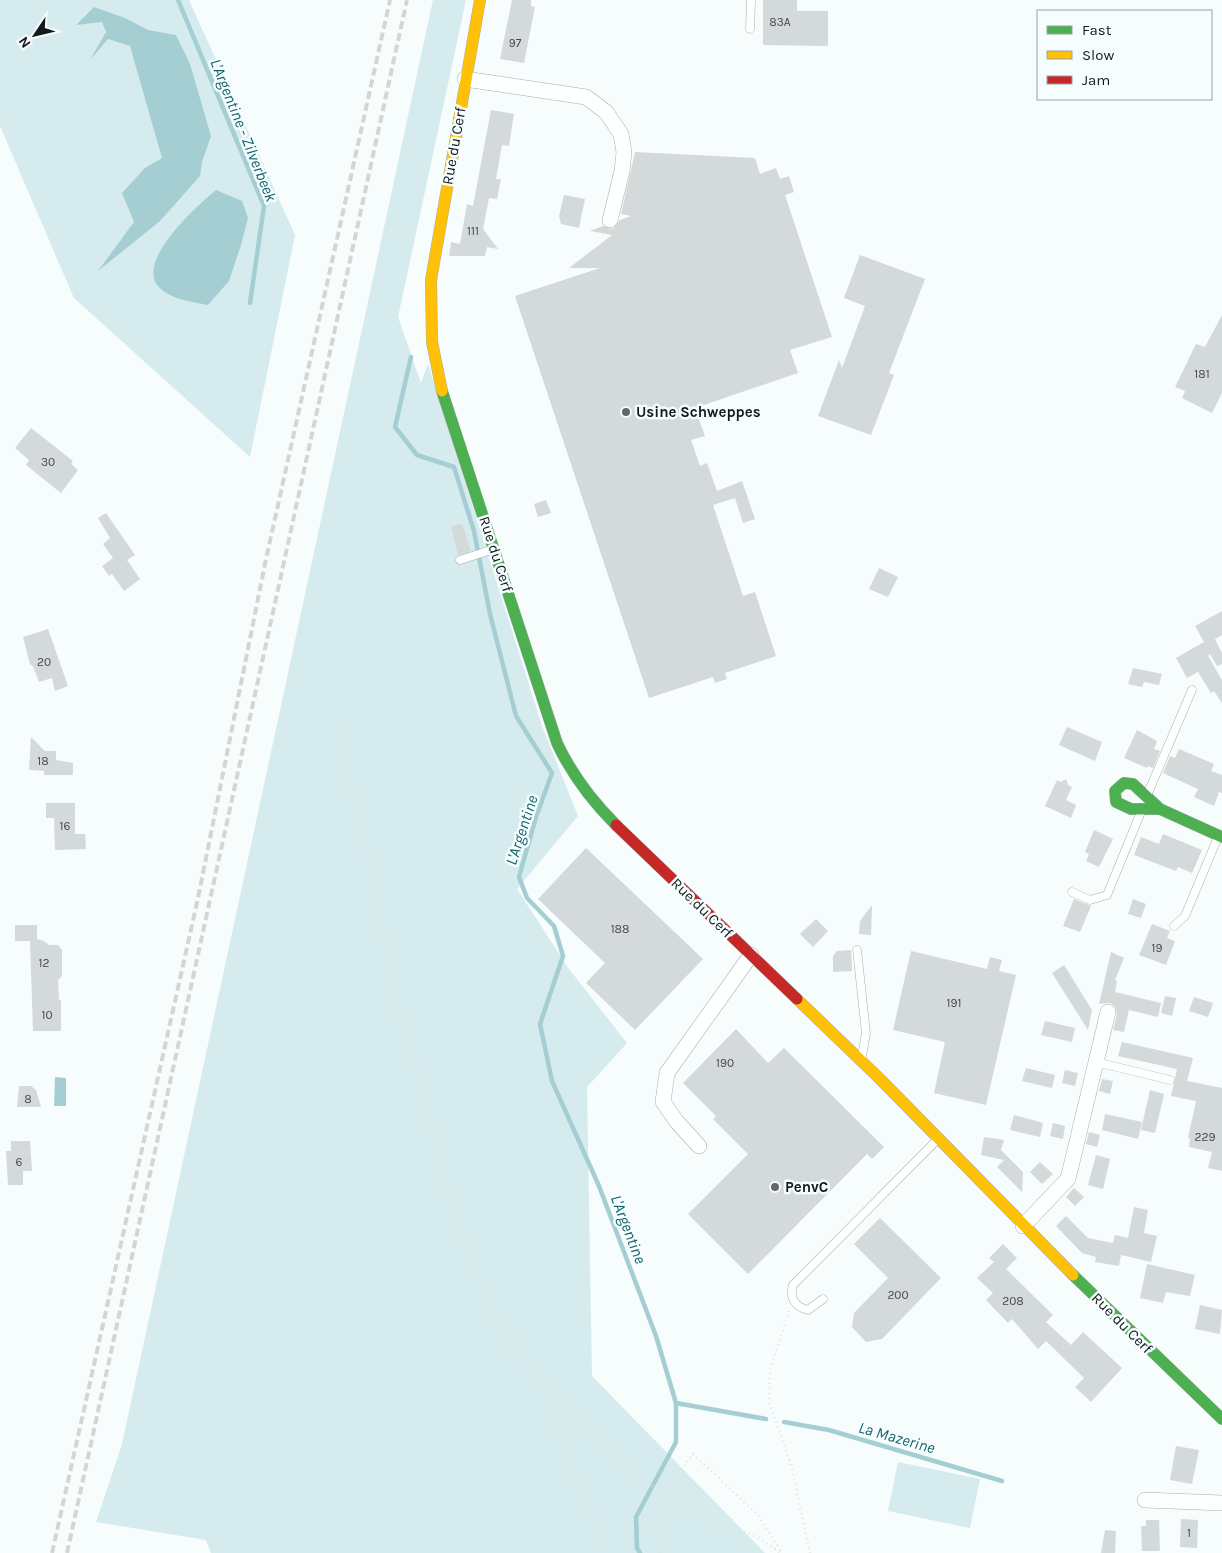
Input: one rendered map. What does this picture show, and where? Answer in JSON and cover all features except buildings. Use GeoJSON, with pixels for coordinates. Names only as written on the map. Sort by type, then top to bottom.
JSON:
{"type":"FeatureCollection","features":[{"type":"Feature","properties":{"kind":"street","name":"Rue du Cerf"},"geometry":{"type":"LineString","coordinates":[[480,0],[431,280],[428,313],[430,342],[438,379],[490,550],[557,743],[568,766],[604,813],[861,1061],[1023,1226],[1198,1398],[1222,1419]]}},
{"type":"Feature","properties":{"kind":"street"},"geometry":{"type":"LineString","coordinates":[[465,79],[586,97],[606,112],[621,134],[624,152],[622,171],[610,220]]}},
{"type":"Feature","properties":{"kind":"street"},"geometry":{"type":"LineString","coordinates":[[1160,809],[1142,810],[1121,806],[1116,802],[1115,791],[1124,783],[1129,783],[1147,795],[1160,809],[1221,836]]}},
{"type":"Feature","properties":{"kind":"street"},"geometry":{"type":"LineString","coordinates":[[699,1146],[677,1122],[663,1102],[667,1073],[751,955]]}},
{"type":"Feature","properties":{"kind":"street"},"geometry":{"type":"LineString","coordinates":[[1023,1226],[1068,1179],[1108,1012]]}},
{"type":"Feature","properties":{"kind":"street"},"geometry":{"type":"LineString","coordinates":[[1145,1500],[1222,1503]]}},
{"type":"Feature","properties":{"kind":"lane"},"geometry":{"type":"LineString","coordinates":[[750,29],[751,0]]}},
{"type":"Feature","properties":{"kind":"lane"},"geometry":{"type":"LineString","coordinates":[[460,560],[490,550]]}},
{"type":"Feature","properties":{"kind":"lane"},"geometry":{"type":"LineString","coordinates":[[1147,795],[1192,690]]}},
{"type":"Feature","properties":{"kind":"lane"},"geometry":{"type":"LineString","coordinates":[[1072,892],[1090,900],[1107,895],[1142,810]]}},
{"type":"Feature","properties":{"kind":"lane"},"geometry":{"type":"LineString","coordinates":[[1174,926],[1185,916],[1221,836]]}},
{"type":"Feature","properties":{"kind":"lane"},"geometry":{"type":"LineString","coordinates":[[857,950],[866,1033],[861,1061]]}},
{"type":"Feature","properties":{"kind":"lane"},"geometry":{"type":"LineString","coordinates":[[1096,1062],[1170,1080]]}},
{"type":"Feature","properties":{"kind":"lane"},"geometry":{"type":"LineString","coordinates":[[823,1299],[808,1310],[800,1308],[792,1300],[791,1292],[796,1281],[939,1139]]}},
{"type":"Feature","properties":{"kind":"path"},"geometry":{"type":"LineString","coordinates":[[342,734],[347,778],[371,866],[402,1025],[464,1245],[508,1339],[552,1395],[599,1441],[644,1480],[686,1508],[759,1538],[782,1553]]}},
{"type":"Feature","properties":{"kind":"path"},"geometry":{"type":"LineString","coordinates":[[792,1300],[770,1370],[769,1401],[791,1465],[810,1553]]}},
{"type":"Feature","properties":{"kind":"path"},"geometry":{"type":"LineString","coordinates":[[542,1382],[604,1553]]}},
{"type":"Feature","properties":{"kind":"path"},"geometry":{"type":"LineString","coordinates":[[661,1553],[657,1544],[655,1521],[679,1472],[693,1454],[758,1515],[782,1553]]}},
{"type":"Feature","properties":{"kind":"shaded area"},"geometry":{"type":"Polygon","coordinates":[[[0,0],[189,0],[295,235],[250,457],[74,298],[0,126],[0,0]]]}},
{"type":"Feature","properties":{"kind":"shaded area"},"geometry":{"type":"Polygon","coordinates":[[[433,0],[466,0],[398,317],[421,383],[428,364],[542,726],[578,816],[517,889],[569,969],[627,1043],[587,1087],[592,1376],[765,1553],[211,1553],[206,1540],[96,1522],[122,1444],[433,0]]]}},
{"type":"Feature","properties":{"kind":"shaded area"},"geometry":{"type":"Polygon","coordinates":[[[898,1462],[980,1479],[970,1528],[888,1511],[898,1462]]]}},
{"type":"Feature","properties":{"kind":"water"},"geometry":{"type":"Polygon","coordinates":[[[94,7],[125,18],[148,30],[176,35],[190,64],[211,136],[202,162],[200,176],[160,221],[98,271],[134,222],[122,193],[145,168],[162,158],[130,46],[108,39],[90,60],[106,32],[102,22],[76,25],[94,7]]]}},
{"type":"Feature","properties":{"kind":"water"},"geometry":{"type":"Polygon","coordinates":[[[216,190],[242,201],[248,218],[229,281],[208,305],[168,294],[158,286],[153,275],[155,262],[172,234],[216,190]]]}},
{"type":"Feature","properties":{"kind":"water"},"geometry":{"type":"Polygon","coordinates":[[[55,1077],[66,1078],[66,1106],[54,1106],[55,1077]]]}},
{"type":"Feature","properties":{"kind":"waterway","name":"L'Argentine - Zilverbeek"},"geometry":{"type":"LineString","coordinates":[[178,0],[264,206],[250,303]]}},
{"type":"Feature","properties":{"kind":"waterway","name":"L'Argentine"},"geometry":{"type":"LineString","coordinates":[[411,357],[395,427],[417,455],[454,467],[474,531],[490,614],[516,716],[552,773],[536,817],[519,877],[527,898],[554,926],[563,956],[540,1024],[552,1081],[599,1186],[656,1336],[676,1403],[676,1442],[636,1517],[637,1548],[640,1553]]}},
{"type":"Feature","properties":{"kind":"waterway","name":"La Mazerine"},"geometry":{"type":"LineString","coordinates":[[676,1403],[766,1419]]}},
{"type":"Feature","properties":{"kind":"waterway","name":"La Mazerine"},"geometry":{"type":"LineString","coordinates":[[784,1422],[829,1430],[1002,1481]]}},
{"type":"Feature","properties":{"kind":"railway"},"geometry":{"type":"LineString","coordinates":[[52,1553],[198,898],[266,559],[390,0]]}},
{"type":"Feature","properties":{"kind":"railway"},"geometry":{"type":"LineString","coordinates":[[67,1553],[407,0]]}},
{"type":"Feature","properties":{"kind":"traffic: fast"},"geometry":{"type":"LineString","coordinates":[[442,391],[557,743],[583,786],[616,825]]}},
{"type":"Feature","properties":{"kind":"traffic: fast"},"geometry":{"type":"LineString","coordinates":[[1160,809],[1131,809],[1116,802],[1115,791],[1124,783],[1133,784],[1160,809],[1222,837]]}},
{"type":"Feature","properties":{"kind":"traffic: fast"},"geometry":{"type":"LineString","coordinates":[[1073,1275],[1222,1419]]}},
{"type":"Feature","properties":{"kind":"traffic: slow"},"geometry":{"type":"LineString","coordinates":[[442,391],[432,342],[431,280],[480,0]]}},
{"type":"Feature","properties":{"kind":"traffic: slow"},"geometry":{"type":"LineString","coordinates":[[797,999],[880,1079],[1073,1275]]}},
{"type":"Feature","properties":{"kind":"traffic: jam"},"geometry":{"type":"LineString","coordinates":[[616,825],[797,999]]}},
{"type":"Feature","properties":{"kind":"place","name":"Usine Schweppes"},"geometry":{"type":"Point","coordinates":[626,412]}},
{"type":"Feature","properties":{"kind":"place","name":"PenvC"},"geometry":{"type":"Point","coordinates":[775,1187]}}]}
